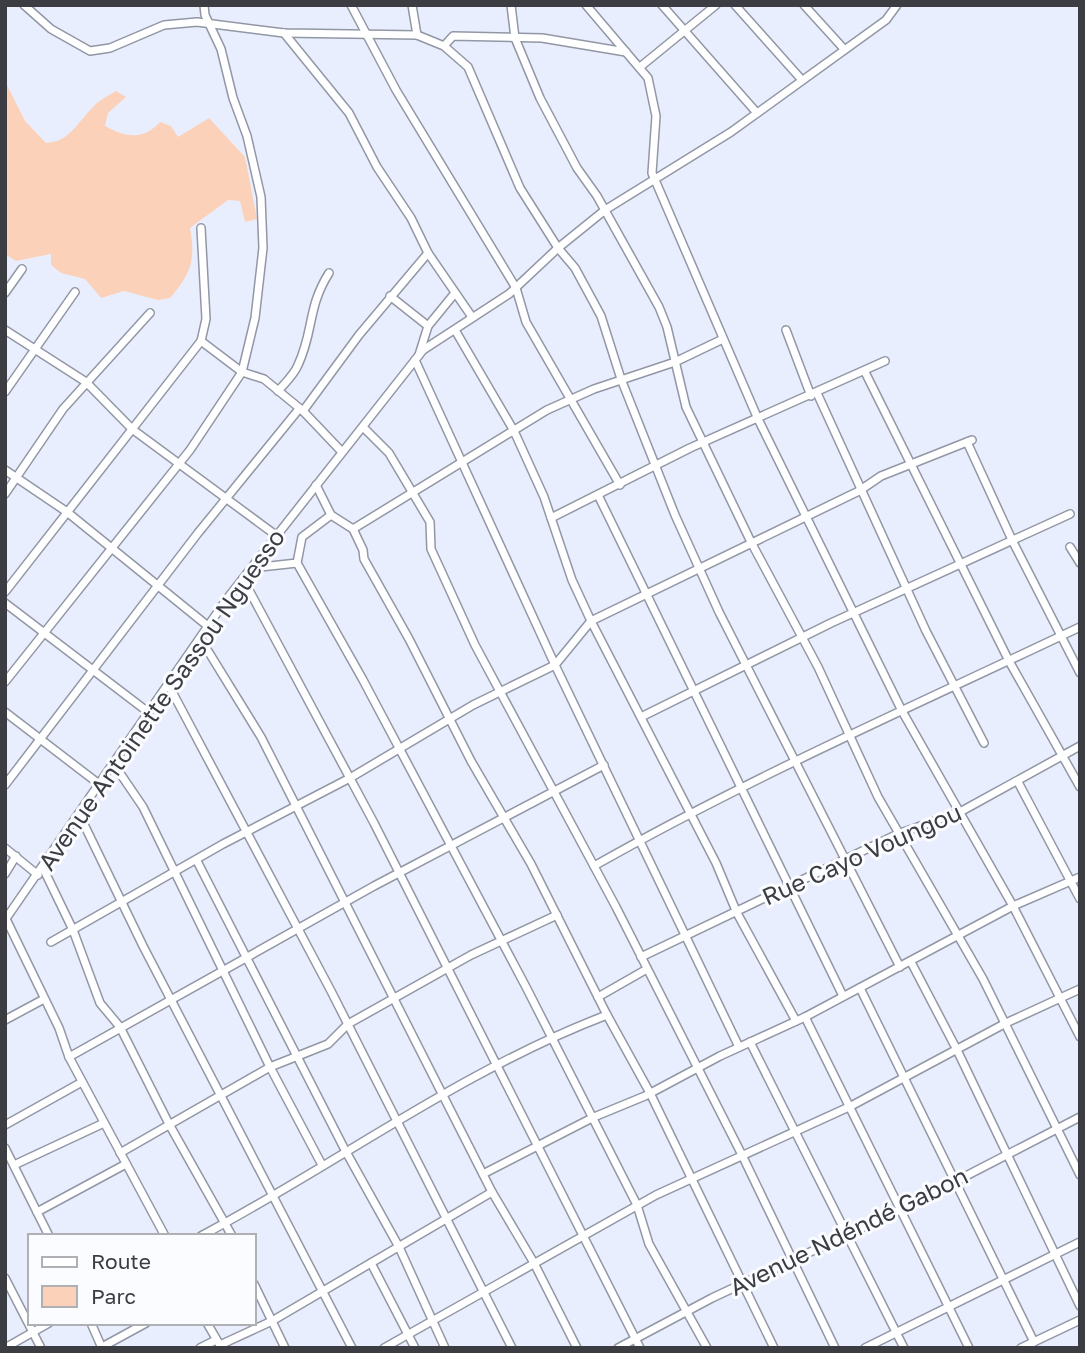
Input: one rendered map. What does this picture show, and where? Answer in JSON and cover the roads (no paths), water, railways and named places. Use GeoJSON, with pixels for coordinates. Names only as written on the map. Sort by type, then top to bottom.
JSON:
{"type":"FeatureCollection","features":[{"type":"Feature","properties":{"kind":"street"},"geometry":{"type":"LineString","coordinates":[[24,5],[51,29],[90,51],[110,48],[164,25],[184,22],[284,33],[417,35],[444,46],[468,68],[520,188],[558,248],[572,264],[601,316],[654,468],[796,763],[900,967]]}},
{"type":"Feature","properties":{"kind":"street"},"geometry":{"type":"LineString","coordinates":[[5,682],[179,464],[242,372],[256,306],[263,248],[261,197],[221,49],[208,25],[204,5]]}},
{"type":"Feature","properties":{"kind":"street"},"geometry":{"type":"LineString","coordinates":[[351,5],[463,204],[516,288],[526,322],[620,485]]}},
{"type":"Feature","properties":{"kind":"street"},"geometry":{"type":"LineString","coordinates":[[412,5],[417,35]]}},
{"type":"Feature","properties":{"kind":"street"},"geometry":{"type":"LineString","coordinates":[[511,5],[515,37],[540,98],[566,149],[605,210],[659,307],[686,407],[751,542],[802,638],[898,834],[960,937],[1006,1023],[1080,1175]]}},
{"type":"Feature","properties":{"kind":"street"},"geometry":{"type":"LineString","coordinates":[[586,5],[640,67],[651,85],[655,107],[650,166],[654,179],[758,419],[902,711],[1013,906],[1080,1037]]}},
{"type":"Feature","properties":{"kind":"street"},"geometry":{"type":"LineString","coordinates":[[662,5],[757,113]]}},
{"type":"Feature","properties":{"kind":"street"},"geometry":{"type":"LineString","coordinates":[[640,67],[716,5]]}},
{"type":"Feature","properties":{"kind":"street"},"geometry":{"type":"LineString","coordinates":[[735,5],[801,79]]}},
{"type":"Feature","properties":{"kind":"street"},"geometry":{"type":"LineString","coordinates":[[804,5],[844,49]]}},
{"type":"Feature","properties":{"kind":"street","name":"Avenue Antoinette Sassou Nguesso"},"geometry":{"type":"LineString","coordinates":[[6,920],[148,712],[243,579],[428,345],[516,288],[558,248],[605,210],[757,113],[886,20],[897,5]]}},
{"type":"Feature","properties":{"kind":"street"},"geometry":{"type":"LineString","coordinates":[[284,33],[352,117],[377,167],[411,218],[428,253],[472,317]]}},
{"type":"Feature","properties":{"kind":"street"},"geometry":{"type":"LineString","coordinates":[[444,46],[457,35],[515,37],[553,40],[626,53]]}},
{"type":"Feature","properties":{"kind":"street"},"geometry":{"type":"LineString","coordinates":[[5,592],[201,341],[206,319],[201,228]]}},
{"type":"Feature","properties":{"kind":"street"},"geometry":{"type":"LineString","coordinates":[[5,785],[227,498],[301,410],[390,296],[428,253]]}},
{"type":"Feature","properties":{"kind":"street"},"geometry":{"type":"LineString","coordinates":[[5,292],[22,269]]}},
{"type":"Feature","properties":{"kind":"street"},"geometry":{"type":"LineString","coordinates":[[278,391],[297,369],[309,337],[312,305],[329,274]]}},
{"type":"Feature","properties":{"kind":"street"},"geometry":{"type":"LineString","coordinates":[[5,392],[75,292]]}},
{"type":"Feature","properties":{"kind":"street"},"geometry":{"type":"LineString","coordinates":[[455,293],[428,326],[417,358],[555,665],[739,1047]]}},
{"type":"Feature","properties":{"kind":"street"},"geometry":{"type":"LineString","coordinates":[[390,296],[428,326]]}},
{"type":"Feature","properties":{"kind":"street"},"geometry":{"type":"LineString","coordinates":[[5,494],[63,409],[150,313]]}},
{"type":"Feature","properties":{"kind":"street"},"geometry":{"type":"LineString","coordinates":[[5,330],[86,382],[132,429],[277,536]]}},
{"type":"Feature","properties":{"kind":"street"},"geometry":{"type":"LineString","coordinates":[[455,330],[514,431],[551,518],[572,580],[690,813],[737,913],[796,1021]]}},
{"type":"Feature","properties":{"kind":"street"},"geometry":{"type":"LineString","coordinates":[[786,330],[859,491],[984,743]]}},
{"type":"Feature","properties":{"kind":"street"},"geometry":{"type":"LineString","coordinates":[[352,529],[570,399],[675,362],[723,340]]}},
{"type":"Feature","properties":{"kind":"street"},"geometry":{"type":"LineString","coordinates":[[201,341],[242,372],[264,379],[301,410],[342,452]]}},
{"type":"Feature","properties":{"kind":"street"},"geometry":{"type":"LineString","coordinates":[[551,518],[705,443],[885,361]]}},
{"type":"Feature","properties":{"kind":"street"},"geometry":{"type":"LineString","coordinates":[[865,372],[911,467],[963,563],[1009,661],[1080,787]]}},
{"type":"Feature","properties":{"kind":"street"},"geometry":{"type":"LineString","coordinates":[[363,427],[384,447],[430,522],[431,549],[500,693],[641,957],[794,1259],[835,1348]]}},
{"type":"Feature","properties":{"kind":"street"},"geometry":{"type":"LineString","coordinates":[[51,942],[247,831],[350,778],[555,665],[592,621],[859,491],[881,476],[911,467],[970,441],[1013,542],[1080,673]]}},
{"type":"Feature","properties":{"kind":"street"},"geometry":{"type":"LineString","coordinates":[[5,470],[113,548],[209,627]]}},
{"type":"Feature","properties":{"kind":"street"},"geometry":{"type":"LineString","coordinates":[[316,485],[331,515],[352,529],[363,550],[364,559],[450,721],[557,915],[650,1093],[774,1348]]}},
{"type":"Feature","properties":{"kind":"street"},"geometry":{"type":"LineString","coordinates":[[598,495],[645,597],[744,788],[844,996]]}},
{"type":"Feature","properties":{"kind":"street"},"geometry":{"type":"LineString","coordinates":[[641,717],[853,613],[1070,514]]}},
{"type":"Feature","properties":{"kind":"street"},"geometry":{"type":"LineString","coordinates":[[331,515],[302,537],[297,563],[594,1117],[637,1205],[649,1244],[707,1348]]}},
{"type":"Feature","properties":{"kind":"street"},"geometry":{"type":"LineString","coordinates":[[1070,547],[1080,563]]}},
{"type":"Feature","properties":{"kind":"street"},"geometry":{"type":"LineString","coordinates":[[252,568],[297,563]]}},
{"type":"Feature","properties":{"kind":"street"},"geometry":{"type":"LineString","coordinates":[[243,579],[350,778],[640,1348]]}},
{"type":"Feature","properties":{"kind":"street"},"geometry":{"type":"LineString","coordinates":[[5,603],[148,712]]}},
{"type":"Feature","properties":{"kind":"street"},"geometry":{"type":"LineString","coordinates":[[594,866],[690,813],[1080,628]]}},
{"type":"Feature","properties":{"kind":"street"},"geometry":{"type":"LineString","coordinates":[[200,638],[261,737],[492,1192],[534,1263],[577,1348]]}},
{"type":"Feature","properties":{"kind":"street"},"geometry":{"type":"LineString","coordinates":[[168,684],[348,1024],[512,1348]]}},
{"type":"Feature","properties":{"kind":"street"},"geometry":{"type":"LineString","coordinates":[[5,712],[99,784]]}},
{"type":"Feature","properties":{"kind":"street","name":"Rue Cayo Voungou"},"geometry":{"type":"LineString","coordinates":[[641,957],[898,834],[960,812],[1080,747]]}},
{"type":"Feature","properties":{"kind":"street"},"geometry":{"type":"LineString","coordinates":[[113,764],[144,807],[270,1068],[322,1165]]}},
{"type":"Feature","properties":{"kind":"street"},"geometry":{"type":"LineString","coordinates":[[69,1057],[222,969],[604,765]]}},
{"type":"Feature","properties":{"kind":"street"},"geometry":{"type":"LineString","coordinates":[[1018,782],[1080,899]]}},
{"type":"Feature","properties":{"kind":"street"},"geometry":{"type":"LineString","coordinates":[[79,814],[122,903],[352,1348]]}},
{"type":"Feature","properties":{"kind":"street"},"geometry":{"type":"LineString","coordinates":[[5,848],[41,872],[73,930],[100,1003],[120,1027],[169,1124],[231,1234]]}},
{"type":"Feature","properties":{"kind":"street"},"geometry":{"type":"LineString","coordinates":[[5,874],[16,856]]}},
{"type":"Feature","properties":{"kind":"street"},"geometry":{"type":"LineString","coordinates":[[197,861],[345,1150],[399,1247],[445,1348]]}},
{"type":"Feature","properties":{"kind":"street"},"geometry":{"type":"LineString","coordinates":[[483,1174],[594,1117],[650,1093],[696,1068],[805,1017],[960,937],[1013,906],[1080,877]]}},
{"type":"Feature","properties":{"kind":"street"},"geometry":{"type":"LineString","coordinates":[[120,1153],[270,1068],[328,1044],[348,1024],[448,968],[557,915]]}},
{"type":"Feature","properties":{"kind":"street"},"geometry":{"type":"LineString","coordinates":[[6,920],[69,1057],[164,1234]]}},
{"type":"Feature","properties":{"kind":"street"},"geometry":{"type":"LineString","coordinates":[[911,962],[957,1050],[1080,1306]]}},
{"type":"Feature","properties":{"kind":"street"},"geometry":{"type":"LineString","coordinates":[[598,997],[647,969]]}},
{"type":"Feature","properties":{"kind":"street"},"geometry":{"type":"LineString","coordinates":[[860,988],[1002,1282],[1034,1342]]}},
{"type":"Feature","properties":{"kind":"street"},"geometry":{"type":"LineString","coordinates":[[384,1348],[637,1205],[690,1178],[850,1106],[1006,1023],[1080,989]]}},
{"type":"Feature","properties":{"kind":"street"},"geometry":{"type":"LineString","coordinates":[[5,1020],[44,999]]}},
{"type":"Feature","properties":{"kind":"street"},"geometry":{"type":"LineString","coordinates":[[205,1234],[396,1119],[552,1039],[607,1015]]}},
{"type":"Feature","properties":{"kind":"street"},"geometry":{"type":"LineString","coordinates":[[805,1017],[969,1348]]}},
{"type":"Feature","properties":{"kind":"street"},"geometry":{"type":"LineString","coordinates":[[750,1042],[845,1236],[904,1348]]}},
{"type":"Feature","properties":{"kind":"street"},"geometry":{"type":"LineString","coordinates":[[5,1125],[82,1082]]}},
{"type":"Feature","properties":{"kind":"street","name":"Avenue Ndéndé Gabon"},"geometry":{"type":"LineString","coordinates":[[618,1348],[688,1310],[902,1209],[1080,1116]]}},
{"type":"Feature","properties":{"kind":"street"},"geometry":{"type":"LineString","coordinates":[[14,1165],[104,1123]]}},
{"type":"Feature","properties":{"kind":"street"},"geometry":{"type":"LineString","coordinates":[[5,1148],[48,1234]]}},
{"type":"Feature","properties":{"kind":"street"},"geometry":{"type":"LineString","coordinates":[[37,1212],[127,1164]]}},
{"type":"Feature","properties":{"kind":"street"},"geometry":{"type":"LineString","coordinates":[[200,1348],[219,1344],[272,1321],[492,1192]]}},
{"type":"Feature","properties":{"kind":"street"},"geometry":{"type":"LineString","coordinates":[[865,1348],[1080,1242]]}},
{"type":"Feature","properties":{"kind":"street"},"geometry":{"type":"LineString","coordinates":[[371,1263],[415,1348]]}},
{"type":"Feature","properties":{"kind":"street"},"geometry":{"type":"LineString","coordinates":[[5,1278],[28,1323]]}},
{"type":"Feature","properties":{"kind":"street"},"geometry":{"type":"LineString","coordinates":[[256,1288],[285,1348]]}},
{"type":"Feature","properties":{"kind":"street"},"geometry":{"type":"LineString","coordinates":[[1021,1348],[1080,1321]]}},
{"type":"Feature","properties":{"kind":"street"},"geometry":{"type":"LineString","coordinates":[[29,1325],[41,1348]]}},
{"type":"Feature","properties":{"kind":"street"},"geometry":{"type":"LineString","coordinates":[[5,1348],[46,1325]]}},
{"type":"Feature","properties":{"kind":"street"},"geometry":{"type":"LineString","coordinates":[[92,1325],[102,1347],[142,1325]]}},
{"type":"Feature","properties":{"kind":"street"},"geometry":{"type":"LineString","coordinates":[[208,1325],[219,1344]]}}]}
